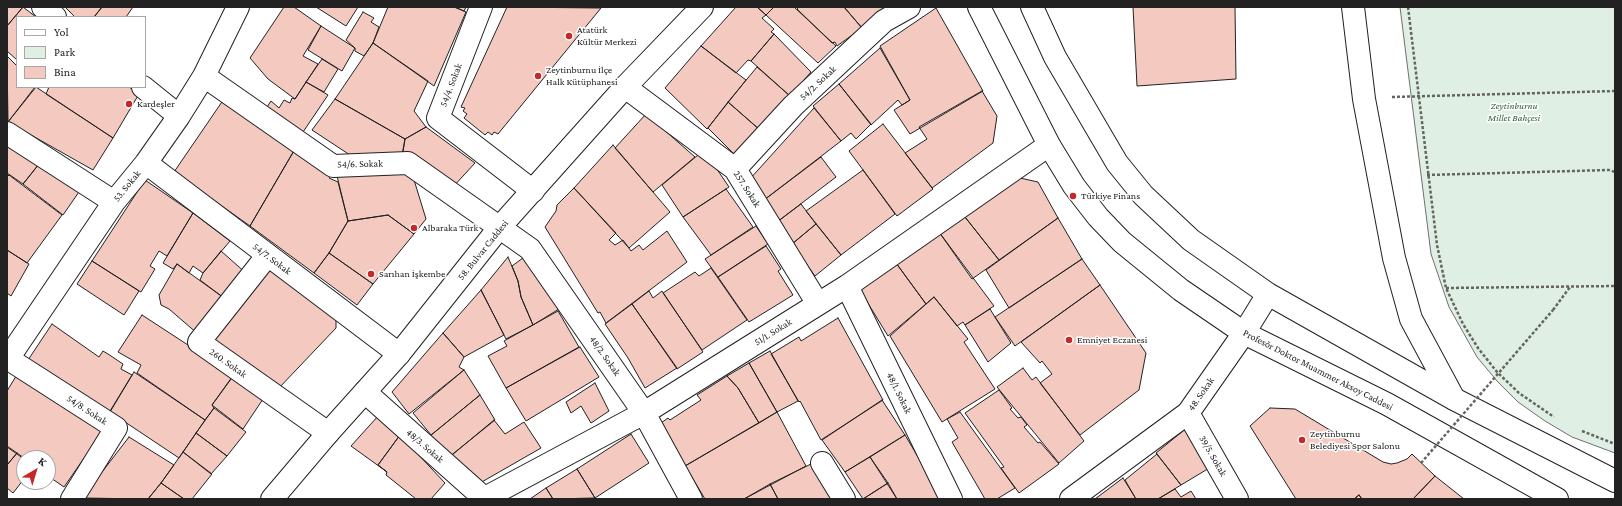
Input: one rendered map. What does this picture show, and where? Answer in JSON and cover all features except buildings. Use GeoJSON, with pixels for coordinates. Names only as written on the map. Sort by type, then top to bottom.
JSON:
{"type":"FeatureCollection","features":[{"type":"Feature","properties":{"kind":"street"},"geometry":{"type":"LineString","coordinates":[[43,7],[54,16]]}},
{"type":"Feature","properties":{"kind":"street","name":"53. Sokak"},"geometry":{"type":"LineString","coordinates":[[7,359],[114,202],[146,163],[179,116],[204,76],[238,7]]}},
{"type":"Feature","properties":{"kind":"street","name":"54/4. Sokak"},"geometry":{"type":"LineString","coordinates":[[481,7],[438,118],[533,191]]}},
{"type":"Feature","properties":{"kind":"street","name":"58. Bulvar Caddesi"},"geometry":{"type":"LineString","coordinates":[[272,499],[328,433],[400,354],[499,228],[626,87],[702,7]]}},
{"type":"Feature","properties":{"kind":"street","name":"54/2. Sokak"},"geometry":{"type":"LineString","coordinates":[[735,169],[793,106],[884,21],[909,7]]}},
{"type":"Feature","properties":{"kind":"street","name":"Profesör Doktor Muammer Aksoy Caddesi"},"geometry":{"type":"LineString","coordinates":[[979,7],[1049,145],[1079,192],[1098,217],[1122,242],[1181,290],[1244,333],[1387,404],[1557,499]]}},
{"type":"Feature","properties":{"kind":"street"},"geometry":{"type":"LineString","coordinates":[[1032,7],[1055,57],[1117,163],[1138,190],[1191,240],[1268,294],[1454,399],[1615,481]]}},
{"type":"Feature","properties":{"kind":"street"},"geometry":{"type":"LineString","coordinates":[[1353,7],[1364,99],[1394,258],[1411,319],[1454,399]]}},
{"type":"Feature","properties":{"kind":"street","name":"54/6. Sokak"},"geometry":{"type":"LineString","coordinates":[[204,76],[333,166],[408,163],[499,228]]}},
{"type":"Feature","properties":{"kind":"street","name":"257. Sokak"},"geometry":{"type":"LineString","coordinates":[[626,87],[735,169],[818,304]]}},
{"type":"Feature","properties":{"kind":"street"},"geometry":{"type":"LineString","coordinates":[[144,88],[179,116]]}},
{"type":"Feature","properties":{"kind":"street"},"geometry":{"type":"LineString","coordinates":[[7,133],[114,202]]}},
{"type":"Feature","properties":{"kind":"street","name":"51/1. Sokak"},"geometry":{"type":"LineString","coordinates":[[485,499],[644,413],[847,286],[1049,145]]}},
{"type":"Feature","properties":{"kind":"street","name":"54/7. Sokak"},"geometry":{"type":"LineString","coordinates":[[146,163],[400,354]]}},
{"type":"Feature","properties":{"kind":"street","name":"48/2. Sokak"},"geometry":{"type":"LineString","coordinates":[[499,228],[530,249],[644,413],[691,499]]}},
{"type":"Feature","properties":{"kind":"street","name":"260. Sokak"},"geometry":{"type":"LineString","coordinates":[[268,256],[199,342],[328,433]]}},
{"type":"Feature","properties":{"kind":"street","name":"48/1. Sokak"},"geometry":{"type":"LineString","coordinates":[[847,286],[951,499]]}},
{"type":"Feature","properties":{"kind":"street","name":"48. Sokak"},"geometry":{"type":"LineString","coordinates":[[1071,499],[1188,414],[1244,333],[1268,294]]}},
{"type":"Feature","properties":{"kind":"street","name":"54/8. Sokak"},"geometry":{"type":"LineString","coordinates":[[7,359],[116,428],[72,499]]}},
{"type":"Feature","properties":{"kind":"street","name":"48/3. Sokak"},"geometry":{"type":"LineString","coordinates":[[365,392],[485,499]]}},
{"type":"Feature","properties":{"kind":"street","name":"39/5. Sokak"},"geometry":{"type":"LineString","coordinates":[[1188,414],[1237,499]]}},
{"type":"Feature","properties":{"kind":"street"},"geometry":{"type":"LineString","coordinates":[[822,463],[844,499]]}},
{"type":"Feature","properties":{"kind":"path"},"geometry":{"type":"LineString","coordinates":[[1408,7],[1436,245],[1446,288],[1463,324],[1478,348],[1497,372],[1519,393],[1556,418]]}},
{"type":"Feature","properties":{"kind":"path"},"geometry":{"type":"LineString","coordinates":[[1364,99],[1419,95],[1615,91]]}},
{"type":"Feature","properties":{"kind":"path"},"geometry":{"type":"LineString","coordinates":[[1427,175],[1609,170],[1615,172]]}},
{"type":"Feature","properties":{"kind":"path"},"geometry":{"type":"LineString","coordinates":[[1446,288],[1615,286]]}},
{"type":"Feature","properties":{"kind":"path"},"geometry":{"type":"LineString","coordinates":[[1421,463],[1553,310],[1570,287]]}},
{"type":"Feature","properties":{"kind":"path"},"geometry":{"type":"LineString","coordinates":[[1580,430],[1615,444]]}},
{"type":"Feature","properties":{"kind":"green space","name":"Zeytinburnu Millet Bahçesi"},"geometry":{"type":"Polygon","coordinates":[[[1400,7],[1615,7],[1615,453],[1572,437],[1545,421],[1518,402],[1497,381],[1477,357],[1449,307],[1431,254],[1400,7]]]}},
{"type":"Feature","properties":{"kind":"place","name":"Atatürk Kültür Merkezi"},"geometry":{"type":"Point","coordinates":[569,36]}},
{"type":"Feature","properties":{"kind":"place","name":"Zeytinburnu İlçe Halk Kütüphanesi"},"geometry":{"type":"Point","coordinates":[538,76]}},
{"type":"Feature","properties":{"kind":"place","name":"Kardeşler"},"geometry":{"type":"Point","coordinates":[129,104]}},
{"type":"Feature","properties":{"kind":"place","name":"Türkiye Finans"},"geometry":{"type":"Point","coordinates":[1073,196]}},
{"type":"Feature","properties":{"kind":"place","name":"Albaraka Türk"},"geometry":{"type":"Point","coordinates":[414,228]}},
{"type":"Feature","properties":{"kind":"place","name":"Sarıhan İşkembe"},"geometry":{"type":"Point","coordinates":[371,274]}},
{"type":"Feature","properties":{"kind":"place","name":"Emniyet Eczanesi"},"geometry":{"type":"Point","coordinates":[1069,340]}},
{"type":"Feature","properties":{"kind":"place","name":"Zeytinburnu Belediyesi Spor Salonu"},"geometry":{"type":"Point","coordinates":[1302,440]}}]}
